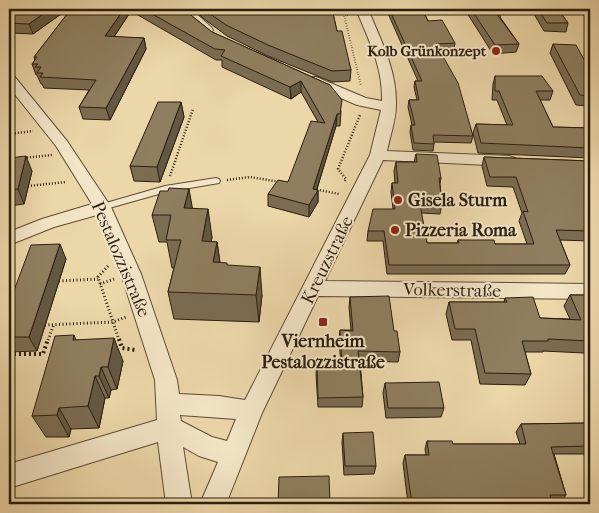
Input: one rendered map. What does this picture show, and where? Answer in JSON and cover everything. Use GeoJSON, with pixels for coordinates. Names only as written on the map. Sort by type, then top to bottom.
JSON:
{"type":"FeatureCollection","features":[{"type":"Feature","properties":{"kind":"street"},"geometry":{"type":"LineString","coordinates":[[185,9],[201,26],[216,36]]}},
{"type":"Feature","properties":{"kind":"street","name":"Kreuzstraße"},"geometry":{"type":"LineString","coordinates":[[213,504],[251,411],[314,288],[378,156],[389,107],[389,84],[386,66],[362,9]]}},
{"type":"Feature","properties":{"kind":"street"},"geometry":{"type":"LineString","coordinates":[[300,75],[362,102],[389,107]]}},
{"type":"Feature","properties":{"kind":"street","name":"Pestalozzistraße"},"geometry":{"type":"LineString","coordinates":[[9,79],[16,100],[47,126],[67,152],[102,207],[122,250],[166,380],[172,460],[179,504]]}},
{"type":"Feature","properties":{"kind":"street"},"geometry":{"type":"LineString","coordinates":[[378,156],[521,161]]}},
{"type":"Feature","properties":{"kind":"street"},"geometry":{"type":"LineString","coordinates":[[9,239],[48,223],[102,207]]}},
{"type":"Feature","properties":{"kind":"street","name":"Volkerstraße"},"geometry":{"type":"LineString","coordinates":[[314,288],[590,292]]}},
{"type":"Feature","properties":{"kind":"street"},"geometry":{"type":"LineString","coordinates":[[9,476],[169,416],[219,406],[251,411]]}},
{"type":"Feature","properties":{"kind":"street"},"geometry":{"type":"LineString","coordinates":[[169,416],[208,448],[233,454]]}},
{"type":"Feature","properties":{"kind":"lane"},"geometry":{"type":"LineString","coordinates":[[102,207],[165,189],[216,181]]}},
{"type":"Feature","properties":{"kind":"path"},"geometry":{"type":"LineString","coordinates":[[165,189],[193,109]]}},
{"type":"Feature","properties":{"kind":"path"},"geometry":{"type":"LineString","coordinates":[[9,134],[32,132],[47,126]]}},
{"type":"Feature","properties":{"kind":"path"},"geometry":{"type":"LineString","coordinates":[[18,159],[67,152]]}},
{"type":"Feature","properties":{"kind":"path"},"geometry":{"type":"LineString","coordinates":[[28,186],[84,178]]}},
{"type":"Feature","properties":{"kind":"path"},"geometry":{"type":"LineString","coordinates":[[216,181],[250,178],[285,183]]}},
{"type":"Feature","properties":{"kind":"path"},"geometry":{"type":"LineString","coordinates":[[313,188],[357,199]]}},
{"type":"Feature","properties":{"kind":"path"},"geometry":{"type":"LineString","coordinates":[[122,250],[98,277],[112,322],[122,348],[158,354]]}},
{"type":"Feature","properties":{"kind":"path"},"geometry":{"type":"LineString","coordinates":[[59,281],[98,279]]}},
{"type":"Feature","properties":{"kind":"path"},"geometry":{"type":"LineString","coordinates":[[45,325],[112,322],[144,311]]}},
{"type":"Feature","properties":{"kind":"path"},"geometry":{"type":"LineString","coordinates":[[9,354],[43,354],[54,324]]}},
{"type":"Feature","properties":{"kind":"building"},"geometry":{"type":"Polygon","coordinates":[[[9,9],[50,9],[29,24],[9,23],[9,9]]]}},
{"type":"Feature","properties":{"kind":"building"},"geometry":{"type":"Polygon","coordinates":[[[71,9],[124,9],[105,36],[144,38],[106,108],[79,107],[96,80],[40,77],[43,73],[37,73],[41,67],[35,67],[38,64],[32,64],[37,57],[34,57],[71,9]]]}},
{"type":"Feature","properties":{"kind":"building"},"geometry":{"type":"Polygon","coordinates":[[[143,9],[184,9],[212,32],[330,85],[342,100],[340,114],[337,114],[313,189],[318,190],[309,205],[268,194],[278,180],[288,182],[311,121],[325,123],[301,81],[290,87],[221,56],[225,50],[215,49],[143,9]]]}},
{"type":"Feature","properties":{"kind":"building"},"geometry":{"type":"Polygon","coordinates":[[[203,9],[332,9],[337,31],[342,31],[351,70],[332,71],[268,45],[226,25],[203,9]]]}},
{"type":"Feature","properties":{"kind":"building"},"geometry":{"type":"Polygon","coordinates":[[[389,9],[422,9],[428,21],[442,20],[455,43],[436,44],[458,83],[473,136],[433,135],[434,144],[414,143],[411,125],[415,125],[409,100],[419,100],[415,81],[422,81],[389,9]]]}},
{"type":"Feature","properties":{"kind":"building"},"geometry":{"type":"Polygon","coordinates":[[[471,9],[498,9],[501,13],[496,13],[519,44],[495,45],[471,9]]]}},
{"type":"Feature","properties":{"kind":"building"},"geometry":{"type":"Polygon","coordinates":[[[538,9],[558,9],[568,23],[547,23],[538,9]]]}},
{"type":"Feature","properties":{"kind":"building"},"geometry":{"type":"Polygon","coordinates":[[[553,44],[576,45],[590,70],[590,96],[580,95],[553,44]]]}},
{"type":"Feature","properties":{"kind":"building"},"geometry":{"type":"Polygon","coordinates":[[[495,76],[542,76],[553,91],[536,91],[553,127],[590,128],[590,148],[481,143],[476,124],[513,125],[499,91],[495,91],[495,76]]]}},
{"type":"Feature","properties":{"kind":"building"},"geometry":{"type":"Polygon","coordinates":[[[158,102],[181,102],[157,167],[130,166],[158,102]]]}},
{"type":"Feature","properties":{"kind":"building"},"geometry":{"type":"Polygon","coordinates":[[[416,154],[437,155],[441,178],[439,178],[442,204],[420,204],[427,243],[459,243],[458,240],[494,240],[495,244],[534,244],[523,211],[528,212],[516,177],[490,177],[484,157],[590,161],[590,231],[556,230],[570,265],[389,265],[384,231],[368,231],[373,209],[395,209],[392,183],[398,183],[396,162],[417,162],[416,154]]]}},
{"type":"Feature","properties":{"kind":"building"},"geometry":{"type":"Polygon","coordinates":[[[26,156],[18,189],[9,190],[9,158],[26,156]]]}},
{"type":"Feature","properties":{"kind":"building"},"geometry":{"type":"Polygon","coordinates":[[[169,188],[189,189],[184,208],[208,209],[202,241],[217,242],[213,262],[227,263],[227,265],[260,267],[256,295],[168,292],[181,240],[166,240],[171,215],[152,215],[160,191],[168,191],[169,188]]]}},
{"type":"Feature","properties":{"kind":"building"},"geometry":{"type":"Polygon","coordinates":[[[60,244],[29,337],[9,337],[9,304],[31,245],[60,244]]]}},
{"type":"Feature","properties":{"kind":"building"},"geometry":{"type":"Polygon","coordinates":[[[570,295],[590,295],[590,341],[548,339],[548,341],[522,341],[531,374],[485,373],[475,329],[455,329],[449,302],[507,302],[505,298],[533,297],[540,318],[581,320],[570,295]]]}},
{"type":"Feature","properties":{"kind":"building"},"geometry":{"type":"Polygon","coordinates":[[[389,296],[394,331],[397,331],[400,352],[358,351],[363,397],[318,398],[317,364],[342,364],[340,330],[353,331],[350,297],[389,296]]]}},
{"type":"Feature","properties":{"kind":"building"},"geometry":{"type":"Polygon","coordinates":[[[74,335],[73,340],[114,338],[108,367],[101,367],[99,376],[95,376],[88,406],[59,408],[57,415],[32,416],[55,336],[74,335]]]}},
{"type":"Feature","properties":{"kind":"building"},"geometry":{"type":"Polygon","coordinates":[[[439,382],[444,408],[388,408],[385,383],[439,382]]]}},
{"type":"Feature","properties":{"kind":"building"},"geometry":{"type":"Polygon","coordinates":[[[590,423],[590,446],[551,447],[566,495],[550,495],[552,504],[412,504],[405,455],[429,455],[427,441],[452,441],[453,444],[526,444],[521,424],[590,423]]]}},
{"type":"Feature","properties":{"kind":"building"},"geometry":{"type":"Polygon","coordinates":[[[373,432],[376,466],[345,466],[343,433],[373,432]]]}},
{"type":"Feature","properties":{"kind":"building"},"geometry":{"type":"Polygon","coordinates":[[[329,476],[330,504],[278,504],[279,477],[329,476]]]}},
{"type":"Feature","properties":{"kind":"place","name":"Kolb Grünkonzept"},"geometry":{"type":"Point","coordinates":[496,51]}},
{"type":"Feature","properties":{"kind":"place","name":"Gisela Sturm"},"geometry":{"type":"Point","coordinates":[398,200]}},
{"type":"Feature","properties":{"kind":"place","name":"Pizzeria Roma"},"geometry":{"type":"Point","coordinates":[395,230]}},
{"type":"Feature","properties":{"kind":"place","name":"Viernheim Pestalozzistraße"},"geometry":{"type":"Point","coordinates":[323,322]}}]}
